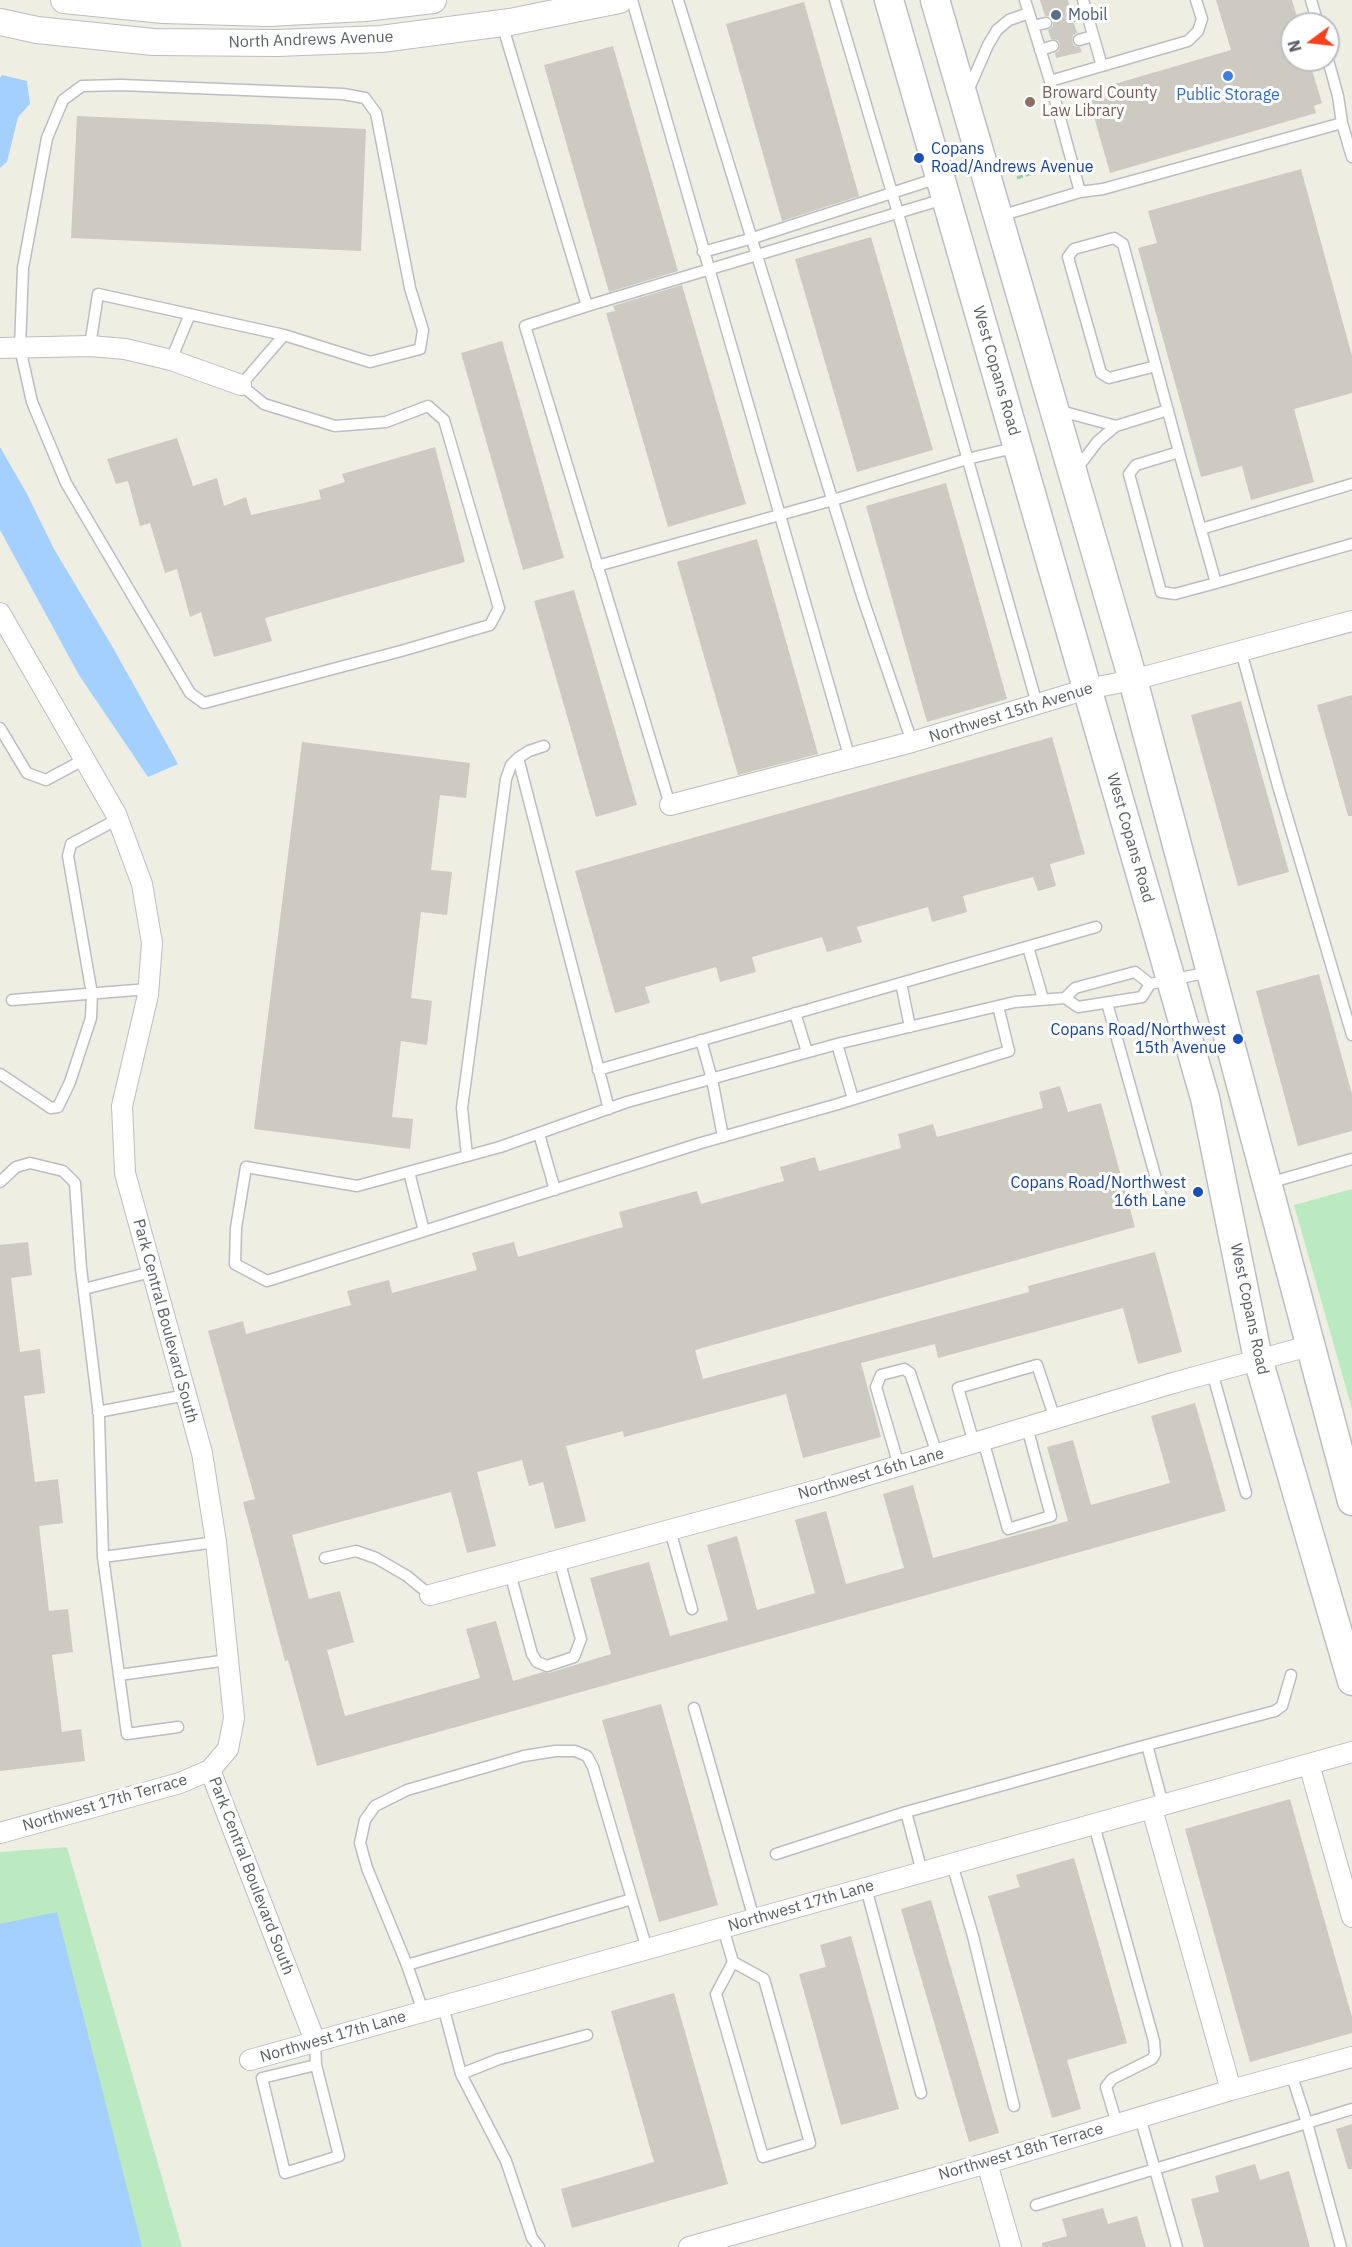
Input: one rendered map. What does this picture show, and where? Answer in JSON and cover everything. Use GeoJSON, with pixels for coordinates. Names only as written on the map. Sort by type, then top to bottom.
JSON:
{"type":"FeatureCollection","features":[{"type":"Feature","properties":{"kind":"main road","name":"West Copans Road"},"geometry":{"type":"LineString","coordinates":[[890,0],[1087,688],[1161,982],[1205,1098],[1258,1359],[1352,1681]]}},
{"type":"Feature","properties":{"kind":"main road"},"geometry":{"type":"LineString","coordinates":[[935,0],[1133,680],[1352,1501]]}},
{"type":"Feature","properties":{"kind":"street","name":"North Andrews Avenue"},"geometry":{"type":"LineString","coordinates":[[64,0],[163,10],[268,14],[433,0]]}},
{"type":"Feature","properties":{"kind":"street","name":"North Andrews Avenue"},"geometry":{"type":"LineString","coordinates":[[0,22],[37,30],[153,42],[277,43],[381,39],[502,23],[619,0]]}},
{"type":"Feature","properties":{"kind":"street"},"geometry":{"type":"LineString","coordinates":[[0,348],[90,346],[125,349],[171,360],[241,386]]}},
{"type":"Feature","properties":{"kind":"street","name":"Park Central Boulevard South"},"geometry":{"type":"LineString","coordinates":[[0,613],[118,819],[142,884],[152,943],[148,988],[122,1106],[125,1173],[202,1453],[216,1542],[234,1718],[228,1749],[210,1770],[315,2041]]}},
{"type":"Feature","properties":{"kind":"street","name":"Northwest 15th Avenue"},"geometry":{"type":"LineString","coordinates":[[670,805],[912,742],[1087,688],[1133,680],[1352,621]]}},
{"type":"Feature","properties":{"kind":"street","name":"Northwest 16th Lane"},"geometry":{"type":"LineString","coordinates":[[430,1595],[825,1488],[1212,1372],[1309,1346]]}},
{"type":"Feature","properties":{"kind":"street","name":"Northwest 17th Lane"},"geometry":{"type":"LineString","coordinates":[[250,2060],[1352,1752]]}},
{"type":"Feature","properties":{"kind":"street"},"geometry":{"type":"LineString","coordinates":[[1309,1764],[1352,1917]]}},
{"type":"Feature","properties":{"kind":"street","name":"Northwest 17th Terrace"},"geometry":{"type":"LineString","coordinates":[[0,1833],[180,1783],[210,1770]]}},
{"type":"Feature","properties":{"kind":"street"},"geometry":{"type":"LineString","coordinates":[[1158,1807],[1230,2090]]}},
{"type":"Feature","properties":{"kind":"street","name":"Northwest 18th Terrace"},"geometry":{"type":"LineString","coordinates":[[689,2247],[987,2163],[1230,2090],[1352,2057]]}},
{"type":"Feature","properties":{"kind":"street"},"geometry":{"type":"LineString","coordinates":[[987,2163],[1011,2247]]}},
{"type":"Feature","properties":{"kind":"lane"},"geometry":{"type":"LineString","coordinates":[[632,0],[850,759]]}},
{"type":"Feature","properties":{"kind":"lane"},"geometry":{"type":"LineString","coordinates":[[678,0],[863,599],[912,742]]}},
{"type":"Feature","properties":{"kind":"lane"},"geometry":{"type":"LineString","coordinates":[[835,0],[1038,704]]}},
{"type":"Feature","properties":{"kind":"lane"},"geometry":{"type":"LineString","coordinates":[[1083,0],[1102,66]]}},
{"type":"Feature","properties":{"kind":"lane"},"geometry":{"type":"LineString","coordinates":[[1050,81],[1188,41],[1198,31],[1202,19],[1196,0]]}},
{"type":"Feature","properties":{"kind":"lane"},"geometry":{"type":"LineString","coordinates":[[963,102],[997,30],[1029,4],[1033,26],[1080,192]]}},
{"type":"Feature","properties":{"kind":"lane"},"geometry":{"type":"LineString","coordinates":[[1072,16],[1086,12]]}},
{"type":"Feature","properties":{"kind":"lane"},"geometry":{"type":"LineString","coordinates":[[1033,26],[1046,22]]}},
{"type":"Feature","properties":{"kind":"lane"},"geometry":{"type":"LineString","coordinates":[[502,23],[587,306]]}},
{"type":"Feature","properties":{"kind":"lane"},"geometry":{"type":"LineString","coordinates":[[1078,40],[1093,36]]}},
{"type":"Feature","properties":{"kind":"lane"},"geometry":{"type":"LineString","coordinates":[[1040,50],[1053,46]]}},
{"type":"Feature","properties":{"kind":"lane"},"geometry":{"type":"LineString","coordinates":[[1331,72],[1352,157]]}},
{"type":"Feature","properties":{"kind":"lane"},"geometry":{"type":"LineString","coordinates":[[90,346],[98,294],[284,335],[370,362],[420,350],[423,330],[410,288],[376,113],[364,98],[343,94],[121,85],[82,86],[63,100],[47,138],[23,268],[20,348],[32,402],[66,483],[190,693],[204,703],[490,625],[499,608],[444,420],[428,406],[386,422],[335,426],[264,404],[241,386],[284,335]]}},
{"type":"Feature","properties":{"kind":"lane"},"geometry":{"type":"LineString","coordinates":[[998,216],[1342,123]]}},
{"type":"Feature","properties":{"kind":"lane"},"geometry":{"type":"LineString","coordinates":[[703,252],[892,193],[944,188]]}},
{"type":"Feature","properties":{"kind":"lane"},"geometry":{"type":"LineString","coordinates":[[670,805],[525,326],[898,213],[944,188]]}},
{"type":"Feature","properties":{"kind":"lane"},"geometry":{"type":"LineString","coordinates":[[1156,366],[1109,378],[1101,373],[1068,257],[1074,249],[1114,238],[1123,244],[1216,583]]}},
{"type":"Feature","properties":{"kind":"lane"},"geometry":{"type":"LineString","coordinates":[[171,360],[190,314]]}},
{"type":"Feature","properties":{"kind":"lane"},"geometry":{"type":"LineString","coordinates":[[1054,410],[1116,426]]}},
{"type":"Feature","properties":{"kind":"lane"},"geometry":{"type":"LineString","coordinates":[[1073,473],[1098,441],[1116,426],[1168,410]]}},
{"type":"Feature","properties":{"kind":"lane"},"geometry":{"type":"LineString","coordinates":[[597,566],[833,500],[967,459],[1018,447]]}},
{"type":"Feature","properties":{"kind":"lane"},"geometry":{"type":"LineString","coordinates":[[1179,452],[1136,465],[1129,474],[1161,592],[1175,594],[1352,544]]}},
{"type":"Feature","properties":{"kind":"lane"},"geometry":{"type":"LineString","coordinates":[[1201,529],[1352,484]]}},
{"type":"Feature","properties":{"kind":"lane"},"geometry":{"type":"LineString","coordinates":[[1241,651],[1278,786],[1352,1035]]}},
{"type":"Feature","properties":{"kind":"lane"},"geometry":{"type":"LineString","coordinates":[[0,728],[27,773],[46,780],[85,759]]}},
{"type":"Feature","properties":{"kind":"lane"},"geometry":{"type":"LineString","coordinates":[[467,1156],[462,1108],[506,779],[518,758],[544,746]]}},
{"type":"Feature","properties":{"kind":"lane"},"geometry":{"type":"LineString","coordinates":[[518,758],[609,1109]]}},
{"type":"Feature","properties":{"kind":"lane"},"geometry":{"type":"LineString","coordinates":[[0,1074],[51,1108],[58,1107],[70,1082],[91,1018],[92,994],[68,856],[71,844],[118,819]]}},
{"type":"Feature","properties":{"kind":"lane"},"geometry":{"type":"LineString","coordinates":[[598,1070],[1096,927]]}},
{"type":"Feature","properties":{"kind":"lane"},"geometry":{"type":"LineString","coordinates":[[1028,947],[1043,999]]}},
{"type":"Feature","properties":{"kind":"lane"},"geometry":{"type":"LineString","coordinates":[[1065,998],[1075,988],[1136,972],[1161,982]]}},
{"type":"Feature","properties":{"kind":"lane"},"geometry":{"type":"LineString","coordinates":[[998,1006],[1009,1051],[723,1137],[267,1281],[235,1264],[236,1228],[246,1167],[357,1186],[539,1134],[627,1102],[837,1044],[998,1006],[1043,999],[1065,998],[1078,1007],[1142,997],[1161,982],[1210,972]]}},
{"type":"Feature","properties":{"kind":"lane"},"geometry":{"type":"LineString","coordinates":[[901,983],[910,1027]]}},
{"type":"Feature","properties":{"kind":"lane"},"geometry":{"type":"LineString","coordinates":[[12,1000],[148,988]]}},
{"type":"Feature","properties":{"kind":"lane"},"geometry":{"type":"LineString","coordinates":[[1107,1003],[1162,1200]]}},
{"type":"Feature","properties":{"kind":"lane"},"geometry":{"type":"LineString","coordinates":[[795,1013],[807,1052]]}},
{"type":"Feature","properties":{"kind":"lane"},"geometry":{"type":"LineString","coordinates":[[701,1040],[712,1078],[723,1137]]}},
{"type":"Feature","properties":{"kind":"lane"},"geometry":{"type":"LineString","coordinates":[[837,1044],[853,1099]]}},
{"type":"Feature","properties":{"kind":"lane"},"geometry":{"type":"LineString","coordinates":[[539,1134],[555,1190]]}},
{"type":"Feature","properties":{"kind":"lane"},"geometry":{"type":"LineString","coordinates":[[1266,1184],[1352,1159]]}},
{"type":"Feature","properties":{"kind":"lane"},"geometry":{"type":"LineString","coordinates":[[0,1182],[16,1167],[30,1163],[63,1171],[75,1183],[98,1412],[104,1557],[127,1734],[178,1727]]}},
{"type":"Feature","properties":{"kind":"lane"},"geometry":{"type":"LineString","coordinates":[[409,1172],[424,1231]]}},
{"type":"Feature","properties":{"kind":"lane"},"geometry":{"type":"LineString","coordinates":[[84,1289],[151,1272]]}},
{"type":"Feature","properties":{"kind":"lane"},"geometry":{"type":"LineString","coordinates":[[1027,1427],[1051,1516],[1008,1529],[958,1388],[1037,1365],[1055,1419]]}},
{"type":"Feature","properties":{"kind":"lane"},"geometry":{"type":"LineString","coordinates":[[899,1466],[876,1387],[881,1375],[904,1369],[910,1373],[937,1454]]}},
{"type":"Feature","properties":{"kind":"lane"},"geometry":{"type":"LineString","coordinates":[[1212,1372],[1246,1493]]}},
{"type":"Feature","properties":{"kind":"lane"},"geometry":{"type":"LineString","coordinates":[[98,1412],[186,1395]]}},
{"type":"Feature","properties":{"kind":"lane"},"geometry":{"type":"LineString","coordinates":[[670,1530],[692,1609]]}},
{"type":"Feature","properties":{"kind":"lane"},"geometry":{"type":"LineString","coordinates":[[104,1557],[216,1542]]}},
{"type":"Feature","properties":{"kind":"lane"},"geometry":{"type":"LineString","coordinates":[[325,1558],[356,1551],[376,1557],[407,1576],[430,1595]]}},
{"type":"Feature","properties":{"kind":"lane"},"geometry":{"type":"LineString","coordinates":[[510,1574],[532,1654],[537,1662],[547,1666],[574,1657],[581,1639],[559,1560]]}},
{"type":"Feature","properties":{"kind":"lane"},"geometry":{"type":"LineString","coordinates":[[119,1675],[228,1660]]}},
{"type":"Feature","properties":{"kind":"lane"},"geometry":{"type":"LineString","coordinates":[[776,1854],[906,1812],[1275,1711],[1282,1706],[1292,1675]]}},
{"type":"Feature","properties":{"kind":"lane"},"geometry":{"type":"LineString","coordinates":[[694,1708],[754,1919]]}},
{"type":"Feature","properties":{"kind":"lane"},"geometry":{"type":"LineString","coordinates":[[1147,1745],[1158,1807]]}},
{"type":"Feature","properties":{"kind":"lane"},"geometry":{"type":"LineString","coordinates":[[423,2011],[407,1965],[367,1868],[360,1844],[365,1820],[375,1806],[406,1790],[524,1756],[555,1751],[575,1751],[587,1756],[593,1767],[647,1949]]}},
{"type":"Feature","properties":{"kind":"lane"},"geometry":{"type":"LineString","coordinates":[[906,1812],[922,1872]]}},
{"type":"Feature","properties":{"kind":"lane"},"geometry":{"type":"LineString","coordinates":[[1094,1825],[1154,2041],[1155,2054],[1152,2059],[1112,2079],[1106,2087],[1117,2124]]}},
{"type":"Feature","properties":{"kind":"lane"},"geometry":{"type":"LineString","coordinates":[[952,1864],[973,1936],[1014,2106]]}},
{"type":"Feature","properties":{"kind":"lane"},"geometry":{"type":"LineString","coordinates":[[866,1888],[921,2093]]}},
{"type":"Feature","properties":{"kind":"lane"},"geometry":{"type":"LineString","coordinates":[[407,1965],[632,1899]]}},
{"type":"Feature","properties":{"kind":"lane"},"geometry":{"type":"LineString","coordinates":[[723,1928],[733,1962],[716,1994],[763,2157],[810,2143],[764,1979],[733,1962]]}},
{"type":"Feature","properties":{"kind":"lane"},"geometry":{"type":"LineString","coordinates":[[442,2006],[461,2074],[506,2161],[532,2238],[539,2247]]}},
{"type":"Feature","properties":{"kind":"lane"},"geometry":{"type":"LineString","coordinates":[[461,2074],[499,2059],[587,2035]]}},
{"type":"Feature","properties":{"kind":"lane"},"geometry":{"type":"LineString","coordinates":[[315,2041],[316,2065],[339,2156],[285,2173],[262,2078],[316,2065]]}},
{"type":"Feature","properties":{"kind":"lane"},"geometry":{"type":"LineString","coordinates":[[1291,2073],[1341,2247]]}},
{"type":"Feature","properties":{"kind":"lane"},"geometry":{"type":"LineString","coordinates":[[1036,2205],[1352,2109]]}},
{"type":"Feature","properties":{"kind":"lane"},"geometry":{"type":"LineString","coordinates":[[1140,2117],[1177,2247]]}},
{"type":"Feature","properties":{"kind":"path"},"geometry":{"type":"LineString","coordinates":[[1017,178],[1055,166]]}},
{"type":"Feature","properties":{"kind":"green space"},"geometry":{"type":"Polygon","coordinates":[[[1352,1189],[1352,1409],[1294,1205],[1352,1189]]]}},
{"type":"Feature","properties":{"kind":"green space"},"geometry":{"type":"Polygon","coordinates":[[[67,1847],[182,2247],[0,2247],[0,1852],[67,1847]]]}},
{"type":"Feature","properties":{"kind":"water"},"geometry":{"type":"Polygon","coordinates":[[[2,75],[27,81],[30,104],[18,117],[7,162],[0,168],[0,78],[2,75]]]}},
{"type":"Feature","properties":{"kind":"water"},"geometry":{"type":"Polygon","coordinates":[[[0,447],[27,494],[54,549],[178,764],[148,777],[79,675],[0,530],[0,447]]]}},
{"type":"Feature","properties":{"kind":"water"},"geometry":{"type":"Polygon","coordinates":[[[57,1912],[142,2247],[0,2247],[0,1924],[57,1912]]]}},
{"type":"Feature","properties":{"kind":"building"},"geometry":{"type":"Polygon","coordinates":[[[1040,0],[1068,0],[1070,9],[1066,11],[1065,17],[1067,22],[1074,23],[1077,33],[1073,35],[1072,41],[1074,46],[1080,47],[1082,52],[1056,58],[1055,53],[1059,51],[1060,44],[1058,40],[1051,39],[1048,30],[1053,26],[1053,21],[1049,16],[1045,16],[1040,0]]]}},
{"type":"Feature","properties":{"kind":"building","name":"Public Storage"},"geometry":{"type":"Polygon","coordinates":[[[1216,0],[1292,0],[1296,12],[1280,12],[1280,72],[1313,72],[1322,103],[1314,106],[1316,113],[1110,173],[1087,92],[1231,50],[1216,0]]]}},
{"type":"Feature","properties":{"kind":"building"},"geometry":{"type":"Polygon","coordinates":[[[804,2],[859,196],[782,221],[726,24],[804,2]]]}},
{"type":"Feature","properties":{"kind":"building"},"geometry":{"type":"Polygon","coordinates":[[[613,46],[678,271],[609,292],[544,65],[613,46]]]}},
{"type":"Feature","properties":{"kind":"building"},"geometry":{"type":"Polygon","coordinates":[[[77,116],[366,129],[361,251],[71,238],[77,116]]]}},
{"type":"Feature","properties":{"kind":"building"},"geometry":{"type":"Polygon","coordinates":[[[1301,169],[1352,356],[1352,393],[1294,409],[1314,482],[1251,500],[1242,466],[1201,477],[1138,248],[1157,243],[1148,211],[1301,169]]]}},
{"type":"Feature","properties":{"kind":"building"},"geometry":{"type":"Polygon","coordinates":[[[871,237],[933,450],[857,472],[795,259],[871,237]]]}},
{"type":"Feature","properties":{"kind":"building"},"geometry":{"type":"Polygon","coordinates":[[[682,285],[746,504],[668,527],[606,313],[615,311],[613,306],[682,285]]]}},
{"type":"Feature","properties":{"kind":"building"},"geometry":{"type":"Polygon","coordinates":[[[502,341],[564,558],[523,570],[461,353],[502,341]]]}},
{"type":"Feature","properties":{"kind":"building"},"geometry":{"type":"Polygon","coordinates":[[[177,438],[193,486],[217,478],[224,506],[246,497],[251,515],[321,499],[319,490],[345,482],[342,474],[435,447],[465,562],[265,618],[272,641],[214,657],[201,612],[190,617],[177,569],[165,573],[150,523],[140,526],[128,481],[116,484],[107,459],[177,438]]]}},
{"type":"Feature","properties":{"kind":"building"},"geometry":{"type":"Polygon","coordinates":[[[946,483],[1007,699],[927,722],[866,506],[946,483]]]}},
{"type":"Feature","properties":{"kind":"building"},"geometry":{"type":"Polygon","coordinates":[[[757,539],[818,754],[738,775],[677,562],[757,539]]]}},
{"type":"Feature","properties":{"kind":"building"},"geometry":{"type":"Polygon","coordinates":[[[574,590],[637,805],[596,817],[534,601],[574,590]]]}},
{"type":"Feature","properties":{"kind":"building"},"geometry":{"type":"Polygon","coordinates":[[[1352,695],[1352,816],[1348,816],[1317,705],[1352,695]]]}},
{"type":"Feature","properties":{"kind":"building"},"geometry":{"type":"Polygon","coordinates":[[[1241,701],[1289,872],[1238,886],[1191,715],[1241,701]]]}},
{"type":"Feature","properties":{"kind":"building"},"geometry":{"type":"Polygon","coordinates":[[[1052,737],[1085,854],[1050,864],[1056,886],[1038,891],[1033,877],[963,896],[967,912],[932,922],[928,907],[857,927],[862,942],[827,952],[822,937],[752,957],[756,972],[720,982],[716,967],[645,987],[650,1003],[615,1013],[575,871],[1052,737]]]}},
{"type":"Feature","properties":{"kind":"building"},"geometry":{"type":"Polygon","coordinates":[[[302,742],[470,763],[466,798],[440,795],[431,870],[452,872],[447,915],[421,912],[411,998],[432,1001],[427,1045],[401,1041],[392,1117],[413,1119],[410,1149],[254,1129],[302,742]]]}},
{"type":"Feature","properties":{"kind":"building"},"geometry":{"type":"Polygon","coordinates":[[[1319,974],[1352,1094],[1352,1131],[1298,1146],[1256,991],[1319,974]]]}},
{"type":"Feature","properties":{"kind":"building"},"geometry":{"type":"Polygon","coordinates":[[[1060,1086],[1068,1112],[1101,1103],[1135,1227],[695,1350],[703,1379],[1029,1292],[1028,1286],[1155,1252],[1182,1352],[1138,1364],[1123,1308],[938,1358],[935,1344],[861,1363],[881,1437],[803,1458],[786,1394],[624,1437],[623,1431],[566,1446],[586,1521],[555,1529],[543,1482],[529,1486],[522,1460],[477,1472],[496,1546],[467,1553],[451,1492],[292,1535],[309,1599],[340,1591],[354,1642],[327,1650],[345,1716],[480,1678],[466,1629],[496,1621],[513,1681],[543,1672],[549,1673],[611,1654],[590,1578],[649,1562],[670,1636],[728,1620],[707,1545],[737,1536],[757,1610],[815,1593],[795,1520],[826,1511],[846,1584],[904,1568],[883,1494],[913,1485],[933,1558],[1068,1521],[1047,1447],[1073,1440],[1091,1505],[1170,1483],[1151,1416],[1195,1403],[1226,1511],[317,1766],[288,1660],[285,1661],[243,1502],[255,1499],[208,1331],[243,1321],[246,1334],[351,1305],[347,1291],[389,1280],[392,1293],[477,1270],[472,1253],[514,1242],[518,1257],[623,1227],[619,1212],[697,1191],[701,1204],[784,1181],[780,1167],[815,1157],[819,1171],[901,1148],[898,1134],[933,1124],[937,1137],[1043,1108],[1039,1092],[1060,1086]]]}},
{"type":"Feature","properties":{"kind":"building"},"geometry":{"type":"Polygon","coordinates":[[[28,1242],[32,1275],[11,1278],[20,1352],[40,1349],[45,1393],[24,1396],[35,1482],[58,1479],[63,1523],[39,1526],[49,1611],[68,1609],[73,1652],[52,1655],[62,1732],[81,1729],[85,1761],[0,1771],[0,1245],[28,1242]]]}},
{"type":"Feature","properties":{"kind":"building"},"geometry":{"type":"Polygon","coordinates":[[[661,1704],[718,1905],[659,1922],[602,1720],[661,1704]]]}},
{"type":"Feature","properties":{"kind":"building"},"geometry":{"type":"Polygon","coordinates":[[[1290,1799],[1352,2017],[1352,2033],[1250,2062],[1185,1829],[1290,1799]]]}},
{"type":"Feature","properties":{"kind":"building"},"geometry":{"type":"Polygon","coordinates":[[[1074,1858],[1127,2043],[1067,2060],[1081,2109],[1052,2118],[988,1896],[1020,1887],[1016,1875],[1074,1858]]]}},
{"type":"Feature","properties":{"kind":"building"},"geometry":{"type":"Polygon","coordinates":[[[931,1900],[999,2133],[969,2142],[901,1909],[931,1900]]]}},
{"type":"Feature","properties":{"kind":"building"},"geometry":{"type":"Polygon","coordinates":[[[851,1936],[899,2109],[841,2125],[799,1974],[826,1967],[820,1945],[851,1936]]]}},
{"type":"Feature","properties":{"kind":"building"},"geometry":{"type":"Polygon","coordinates":[[[674,1993],[728,2184],[572,2228],[561,2189],[654,2162],[611,2011],[674,1993]]]}},
{"type":"Feature","properties":{"kind":"building"},"geometry":{"type":"Polygon","coordinates":[[[1352,2124],[1352,2169],[1348,2169],[1336,2129],[1352,2124]]]}},
{"type":"Feature","properties":{"kind":"building"},"geometry":{"type":"Polygon","coordinates":[[[1255,2164],[1260,2180],[1289,2171],[1310,2247],[1204,2247],[1191,2199],[1219,2192],[1215,2176],[1255,2164]]]}},
{"type":"Feature","properties":{"kind":"building"},"geometry":{"type":"Polygon","coordinates":[[[1103,2208],[1108,2224],[1137,2216],[1146,2247],[1042,2247],[1042,2243],[1067,2236],[1062,2219],[1103,2208]]]}},
{"type":"Feature","properties":{"kind":"place","name":"Mobil"},"geometry":{"type":"Point","coordinates":[1056,15]}},
{"type":"Feature","properties":{"kind":"place","name":"Public Storage"},"geometry":{"type":"Point","coordinates":[1228,76]}},
{"type":"Feature","properties":{"kind":"place","name":"Broward County Law Library"},"geometry":{"type":"Point","coordinates":[1030,102]}},
{"type":"Feature","properties":{"kind":"place","name":"Copans Road/Andrews Avenue"},"geometry":{"type":"Point","coordinates":[919,158]}},
{"type":"Feature","properties":{"kind":"place","name":"Copans Road/Northwest 15th Avenue"},"geometry":{"type":"Point","coordinates":[1238,1039]}},
{"type":"Feature","properties":{"kind":"place","name":"Copans Road/Northwest 16th Lane"},"geometry":{"type":"Point","coordinates":[1198,1192]}}]}
